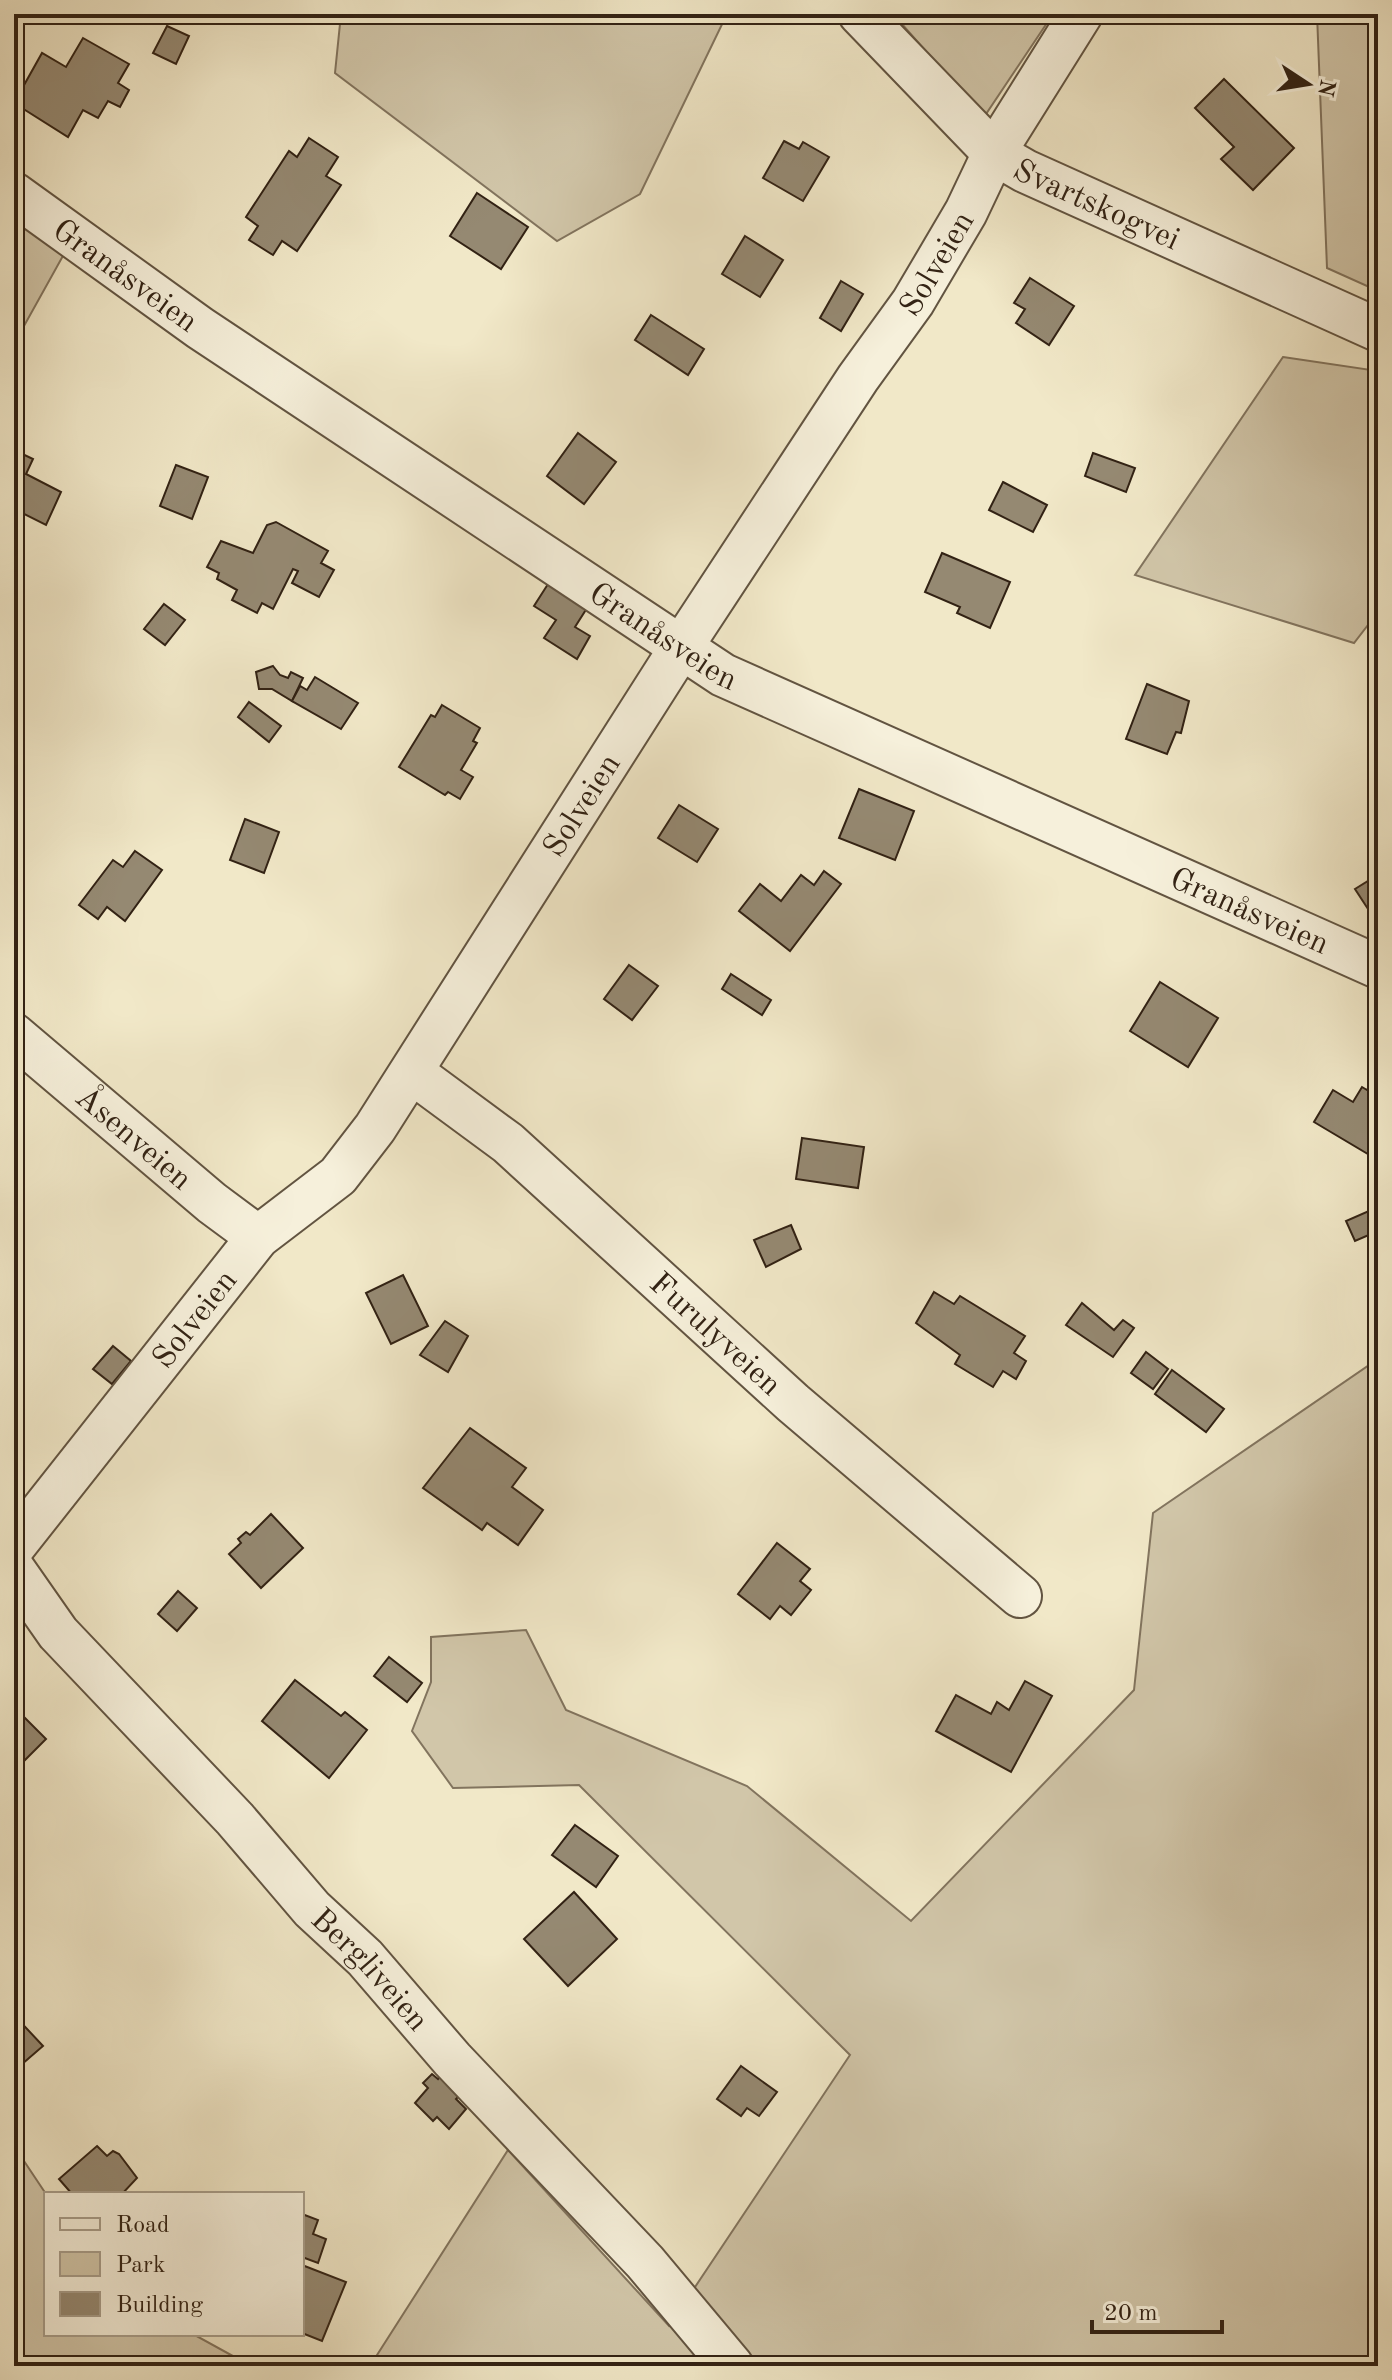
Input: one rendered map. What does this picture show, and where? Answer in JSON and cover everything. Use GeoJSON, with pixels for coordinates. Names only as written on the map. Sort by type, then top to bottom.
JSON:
{"type":"FeatureCollection","features":[{"type":"Feature","properties":{"kind":"street","name":"Svartskogvei"},"geometry":{"type":"LineString","coordinates":[[860,14],[994,153],[1025,171],[1378,330]]}},
{"type":"Feature","properties":{"kind":"street","name":"Solveien"},"geometry":{"type":"LineString","coordinates":[[14,1546],[258,1237],[338,1176],[413,1073],[680,649],[858,378],[913,302],[966,212],[994,153],[1081,14]]}},
{"type":"Feature","properties":{"kind":"street","name":"Granåsveien"},"geometry":{"type":"LineString","coordinates":[[14,194],[200,328],[723,675],[1378,967]]}},
{"type":"Feature","properties":{"kind":"street","name":"Åsenveien"},"geometry":{"type":"LineString","coordinates":[[14,1035],[212,1203],[258,1237]]}},
{"type":"Feature","properties":{"kind":"street","name":"Furulyveien"},"geometry":{"type":"LineString","coordinates":[[413,1073],[508,1143],[793,1403],[1020,1596]]}},
{"type":"Feature","properties":{"kind":"street","name":"Bergliveien"},"geometry":{"type":"LineString","coordinates":[[14,1570],[58,1633],[235,1819],[312,1909],[365,1958],[452,2059],[645,2262],[732,2366]]}},
{"type":"Feature","properties":{"kind":"green space"},"geometry":{"type":"Polygon","coordinates":[[[341,14],[727,14],[640,194],[557,241],[335,73],[341,14]]]}},
{"type":"Feature","properties":{"kind":"green space"},"geometry":{"type":"Polygon","coordinates":[[[893,14],[1053,14],[984,117],[893,14]]]}},
{"type":"Feature","properties":{"kind":"green space"},"geometry":{"type":"Polygon","coordinates":[[[1317,14],[1378,14],[1378,291],[1327,268],[1317,14]]]}},
{"type":"Feature","properties":{"kind":"green space"},"geometry":{"type":"Polygon","coordinates":[[[14,221],[64,254],[14,344],[14,221]]]}},
{"type":"Feature","properties":{"kind":"green space"},"geometry":{"type":"Polygon","coordinates":[[[1283,357],[1378,371],[1378,612],[1354,643],[1135,575],[1283,357]]]}},
{"type":"Feature","properties":{"kind":"green space"},"geometry":{"type":"Polygon","coordinates":[[[1378,1359],[1378,2366],[370,2366],[508,2150],[669,2326],[850,2055],[579,1785],[453,1788],[412,1731],[431,1682],[431,1637],[526,1630],[566,1710],[747,1786],[911,1921],[1134,1690],[1153,1513],[1378,1359]]]}},
{"type":"Feature","properties":{"kind":"green space"},"geometry":{"type":"Polygon","coordinates":[[[14,2146],[45,2192],[44,2336],[197,2336],[251,2366],[14,2366],[14,2146]]]}},
{"type":"Feature","properties":{"kind":"building"},"geometry":{"type":"Polygon","coordinates":[[[167,26],[189,36],[176,64],[153,53],[167,26]]]}},
{"type":"Feature","properties":{"kind":"building"},"geometry":{"type":"Polygon","coordinates":[[[83,38],[129,64],[118,83],[129,90],[120,107],[108,101],[98,118],[83,110],[68,137],[14,103],[42,53],[66,67],[83,38]]]}},
{"type":"Feature","properties":{"kind":"building"},"geometry":{"type":"Polygon","coordinates":[[[1224,79],[1294,148],[1253,190],[1221,159],[1234,147],[1195,108],[1224,79]]]}},
{"type":"Feature","properties":{"kind":"building"},"geometry":{"type":"Polygon","coordinates":[[[309,138],[338,157],[326,176],[341,185],[297,251],[282,241],[273,255],[249,240],[258,226],[246,217],[289,151],[297,157],[309,138]]]}},
{"type":"Feature","properties":{"kind":"building"},"geometry":{"type":"Polygon","coordinates":[[[784,141],[799,149],[803,142],[829,157],[803,201],[763,178],[784,141]]]}},
{"type":"Feature","properties":{"kind":"building"},"geometry":{"type":"Polygon","coordinates":[[[477,193],[528,227],[501,269],[450,236],[477,193]]]}},
{"type":"Feature","properties":{"kind":"building"},"geometry":{"type":"Polygon","coordinates":[[[745,236],[783,260],[760,297],[722,274],[745,236]]]}},
{"type":"Feature","properties":{"kind":"building"},"geometry":{"type":"Polygon","coordinates":[[[1030,278],[1074,306],[1049,345],[1016,323],[1025,309],[1014,303],[1030,278]]]}},
{"type":"Feature","properties":{"kind":"building"},"geometry":{"type":"Polygon","coordinates":[[[841,281],[863,294],[841,331],[820,318],[841,281]]]}},
{"type":"Feature","properties":{"kind":"building"},"geometry":{"type":"Polygon","coordinates":[[[651,315],[704,349],[688,375],[635,340],[651,315]]]}},
{"type":"Feature","properties":{"kind":"building"},"geometry":{"type":"Polygon","coordinates":[[[578,433],[616,462],[584,504],[547,476],[578,433]]]}},
{"type":"Feature","properties":{"kind":"building"},"geometry":{"type":"Polygon","coordinates":[[[14,450],[33,459],[26,474],[61,492],[46,525],[14,509],[14,450]]]}},
{"type":"Feature","properties":{"kind":"building"},"geometry":{"type":"Polygon","coordinates":[[[1093,453],[1135,468],[1126,492],[1085,476],[1093,453]]]}},
{"type":"Feature","properties":{"kind":"building"},"geometry":{"type":"Polygon","coordinates":[[[176,465],[208,477],[192,519],[160,506],[176,465]]]}},
{"type":"Feature","properties":{"kind":"building"},"geometry":{"type":"Polygon","coordinates":[[[1003,482],[1047,505],[1033,532],[989,510],[1003,482]]]}},
{"type":"Feature","properties":{"kind":"building"},"geometry":{"type":"Polygon","coordinates":[[[276,522],[328,551],[321,563],[334,570],[319,597],[292,583],[298,571],[293,569],[273,609],[262,603],[257,613],[232,600],[237,590],[217,579],[219,573],[207,567],[221,541],[253,553],[267,525],[276,522]]]}},
{"type":"Feature","properties":{"kind":"building"},"geometry":{"type":"Polygon","coordinates":[[[942,553],[1010,582],[990,628],[957,613],[960,607],[925,592],[942,553]]]}},
{"type":"Feature","properties":{"kind":"building"},"geometry":{"type":"Polygon","coordinates":[[[548,584],[587,608],[575,627],[590,636],[577,659],[544,638],[556,620],[534,606],[548,584]]]}},
{"type":"Feature","properties":{"kind":"building"},"geometry":{"type":"Polygon","coordinates":[[[164,604],[185,620],[165,645],[144,629],[164,604]]]}},
{"type":"Feature","properties":{"kind":"building"},"geometry":{"type":"Polygon","coordinates":[[[273,666],[280,675],[288,678],[291,672],[303,678],[292,701],[272,689],[259,689],[256,672],[273,666]]]}},
{"type":"Feature","properties":{"kind":"building"},"geometry":{"type":"Polygon","coordinates":[[[315,677],[358,703],[341,729],[292,701],[300,686],[307,690],[315,677]]]}},
{"type":"Feature","properties":{"kind":"building"},"geometry":{"type":"Polygon","coordinates":[[[1147,684],[1189,701],[1181,733],[1176,732],[1167,754],[1126,739],[1147,684]]]}},
{"type":"Feature","properties":{"kind":"building"},"geometry":{"type":"Polygon","coordinates":[[[249,702],[281,726],[269,742],[238,717],[249,702]]]}},
{"type":"Feature","properties":{"kind":"building"},"geometry":{"type":"Polygon","coordinates":[[[442,705],[480,728],[473,741],[477,743],[461,770],[473,777],[460,799],[448,792],[445,795],[399,767],[431,715],[435,717],[442,705]]]}},
{"type":"Feature","properties":{"kind":"building"},"geometry":{"type":"Polygon","coordinates":[[[859,789],[914,811],[895,860],[839,838],[859,789]]]}},
{"type":"Feature","properties":{"kind":"building"},"geometry":{"type":"Polygon","coordinates":[[[679,805],[718,829],[697,862],[658,838],[679,805]]]}},
{"type":"Feature","properties":{"kind":"building"},"geometry":{"type":"Polygon","coordinates":[[[245,819],[279,832],[264,873],[230,860],[245,819]]]}},
{"type":"Feature","properties":{"kind":"building"},"geometry":{"type":"Polygon","coordinates":[[[135,851],[162,870],[125,921],[107,907],[98,919],[79,905],[113,860],[123,867],[135,851]]]}},
{"type":"Feature","properties":{"kind":"building"},"geometry":{"type":"Polygon","coordinates":[[[824,871],[841,884],[790,951],[739,911],[760,884],[781,901],[801,875],[814,885],[824,871]]]}},
{"type":"Feature","properties":{"kind":"building"},"geometry":{"type":"Polygon","coordinates":[[[1368,881],[1378,903],[1368,909],[1355,889],[1368,881]]]}},
{"type":"Feature","properties":{"kind":"building"},"geometry":{"type":"Polygon","coordinates":[[[629,965],[658,986],[632,1020],[604,999],[629,965]]]}},
{"type":"Feature","properties":{"kind":"building"},"geometry":{"type":"Polygon","coordinates":[[[731,974],[771,1000],[762,1015],[722,989],[731,974]]]}},
{"type":"Feature","properties":{"kind":"building"},"geometry":{"type":"Polygon","coordinates":[[[1160,982],[1218,1018],[1188,1067],[1130,1031],[1160,982]]]}},
{"type":"Feature","properties":{"kind":"building"},"geometry":{"type":"Polygon","coordinates":[[[1373,1080],[1378,1083],[1378,1160],[1314,1122],[1333,1090],[1353,1102],[1362,1087],[1367,1090],[1373,1080]]]}},
{"type":"Feature","properties":{"kind":"building"},"geometry":{"type":"Polygon","coordinates":[[[802,1138],[864,1147],[858,1188],[796,1179],[802,1138]]]}},
{"type":"Feature","properties":{"kind":"building"},"geometry":{"type":"Polygon","coordinates":[[[1378,1207],[1378,1231],[1355,1241],[1346,1221],[1378,1207]]]}},
{"type":"Feature","properties":{"kind":"building"},"geometry":{"type":"Polygon","coordinates":[[[791,1225],[801,1249],[766,1267],[754,1240],[791,1225]]]}},
{"type":"Feature","properties":{"kind":"building"},"geometry":{"type":"Polygon","coordinates":[[[403,1275],[428,1326],[391,1344],[366,1293],[403,1275]]]}},
{"type":"Feature","properties":{"kind":"building"},"geometry":{"type":"Polygon","coordinates":[[[934,1292],[954,1304],[960,1296],[1025,1336],[1014,1353],[1026,1361],[1016,1379],[1003,1371],[993,1387],[955,1364],[960,1355],[916,1323],[934,1292]]]}},
{"type":"Feature","properties":{"kind":"building"},"geometry":{"type":"Polygon","coordinates":[[[1082,1303],[1114,1330],[1123,1320],[1134,1328],[1113,1357],[1066,1325],[1082,1303]]]}},
{"type":"Feature","properties":{"kind":"building"},"geometry":{"type":"Polygon","coordinates":[[[445,1321],[468,1336],[448,1372],[420,1355],[445,1321]]]}},
{"type":"Feature","properties":{"kind":"building"},"geometry":{"type":"Polygon","coordinates":[[[113,1346],[131,1361],[112,1384],[93,1369],[113,1346]]]}},
{"type":"Feature","properties":{"kind":"building"},"geometry":{"type":"Polygon","coordinates":[[[1146,1352],[1168,1369],[1153,1389],[1131,1373],[1146,1352]]]}},
{"type":"Feature","properties":{"kind":"building"},"geometry":{"type":"Polygon","coordinates":[[[1172,1370],[1224,1409],[1206,1432],[1155,1394],[1172,1370]]]}},
{"type":"Feature","properties":{"kind":"building"},"geometry":{"type":"Polygon","coordinates":[[[470,1428],[526,1468],[512,1487],[543,1510],[518,1545],[487,1523],[482,1530],[423,1488],[470,1428]]]}},
{"type":"Feature","properties":{"kind":"building"},"geometry":{"type":"Polygon","coordinates":[[[271,1514],[303,1548],[261,1588],[229,1554],[241,1543],[238,1539],[246,1532],[250,1535],[271,1514]]]}},
{"type":"Feature","properties":{"kind":"building"},"geometry":{"type":"Polygon","coordinates":[[[777,1543],[810,1569],[800,1581],[811,1590],[791,1615],[780,1606],[770,1619],[738,1594],[777,1543]]]}},
{"type":"Feature","properties":{"kind":"building"},"geometry":{"type":"Polygon","coordinates":[[[178,1591],[197,1608],[177,1631],[158,1614],[178,1591]]]}},
{"type":"Feature","properties":{"kind":"building"},"geometry":{"type":"Polygon","coordinates":[[[389,1657],[422,1683],[407,1702],[374,1676],[389,1657]]]}},
{"type":"Feature","properties":{"kind":"building"},"geometry":{"type":"Polygon","coordinates":[[[295,1680],[341,1716],[345,1712],[367,1730],[329,1778],[262,1721],[295,1680]]]}},
{"type":"Feature","properties":{"kind":"building"},"geometry":{"type":"Polygon","coordinates":[[[1025,1681],[1052,1696],[1011,1772],[936,1731],[956,1695],[991,1714],[997,1702],[1009,1710],[1025,1681]]]}},
{"type":"Feature","properties":{"kind":"building"},"geometry":{"type":"Polygon","coordinates":[[[14,1707],[46,1739],[21,1764],[14,1757],[14,1707]]]}},
{"type":"Feature","properties":{"kind":"building"},"geometry":{"type":"Polygon","coordinates":[[[575,1825],[618,1856],[596,1887],[552,1855],[575,1825]]]}},
{"type":"Feature","properties":{"kind":"building"},"geometry":{"type":"Polygon","coordinates":[[[574,1892],[617,1939],[568,1986],[524,1939],[574,1892]]]}},
{"type":"Feature","properties":{"kind":"building"},"geometry":{"type":"Polygon","coordinates":[[[14,2015],[43,2046],[14,2071],[14,2015]]]}},
{"type":"Feature","properties":{"kind":"building"},"geometry":{"type":"Polygon","coordinates":[[[741,2066],[777,2092],[759,2116],[747,2108],[741,2116],[717,2099],[741,2066]]]}},
{"type":"Feature","properties":{"kind":"building"},"geometry":{"type":"Polygon","coordinates":[[[444,2072],[464,2091],[456,2099],[466,2109],[449,2129],[437,2117],[433,2121],[415,2103],[428,2088],[423,2083],[432,2074],[438,2079],[444,2072]]]}},
{"type":"Feature","properties":{"kind":"building"},"geometry":{"type":"Polygon","coordinates":[[[97,2146],[107,2156],[113,2151],[119,2154],[137,2178],[124,2192],[70,2192],[59,2179],[97,2146]]]}},
{"type":"Feature","properties":{"kind":"building"},"geometry":{"type":"Polygon","coordinates":[[[304,2215],[318,2220],[313,2234],[326,2239],[318,2263],[304,2258],[304,2215]]]}},
{"type":"Feature","properties":{"kind":"building"},"geometry":{"type":"Polygon","coordinates":[[[304,2266],[346,2282],[322,2341],[304,2334],[304,2266]]]}}]}
